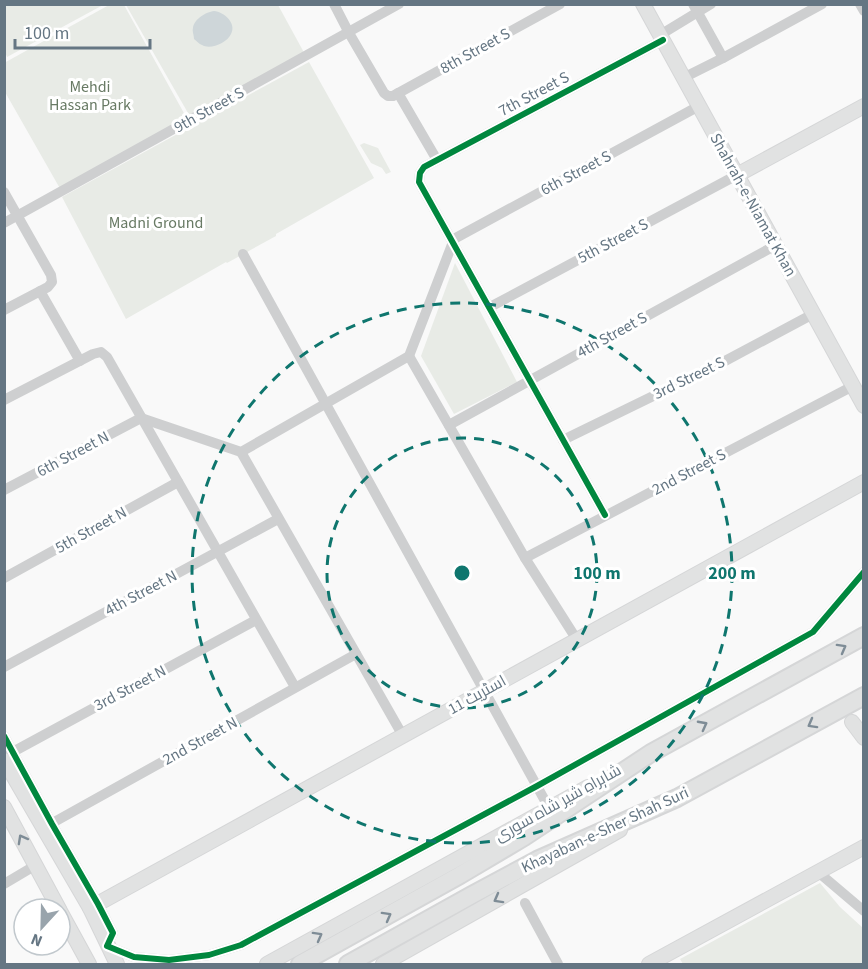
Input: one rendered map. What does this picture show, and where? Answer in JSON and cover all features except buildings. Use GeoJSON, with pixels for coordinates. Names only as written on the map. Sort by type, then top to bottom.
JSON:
{"type":"FeatureCollection","features":[{"type":"Feature","properties":{"kind":"main road","name":"Shahrah-e-Niamat Khan"},"geometry":{"type":"LineString","coordinates":[[643,4],[864,406]]}},
{"type":"Feature","properties":{"kind":"main road"},"geometry":{"type":"LineString","coordinates":[[737,175],[864,106]]}},
{"type":"Feature","properties":{"kind":"main road","name":"اسٹریٹ 11"},"geometry":{"type":"LineString","coordinates":[[94,906],[864,482]]}},
{"type":"Feature","properties":{"kind":"main road"},"geometry":{"type":"LineString","coordinates":[[651,753],[864,636]]}},
{"type":"Feature","properties":{"kind":"main road","name":"Khayaban-e-Sher Shah Suri"},"geometry":{"type":"LineString","coordinates":[[348,964],[537,860],[677,798],[864,696]]}},
{"type":"Feature","properties":{"kind":"main road"},"geometry":{"type":"LineString","coordinates":[[852,722],[864,738]]}},
{"type":"Feature","properties":{"kind":"main road","name":"شاہراہِ شیر شاہ سوری"},"geometry":{"type":"LineString","coordinates":[[267,964],[651,753]]}},
{"type":"Feature","properties":{"kind":"main road","name":"شاہراہِ شیر شاہ سوری"},"geometry":{"type":"LineString","coordinates":[[300,964],[524,837],[651,753]]}},
{"type":"Feature","properties":{"kind":"main road"},"geometry":{"type":"LineString","coordinates":[[7,756],[94,906],[107,946],[117,964]]}},
{"type":"Feature","properties":{"kind":"main road"},"geometry":{"type":"LineString","coordinates":[[383,964],[677,798]]}},
{"type":"Feature","properties":{"kind":"main road"},"geometry":{"type":"LineString","coordinates":[[4,807],[53,897]]}},
{"type":"Feature","properties":{"kind":"main road"},"geometry":{"type":"LineString","coordinates":[[649,964],[667,960],[864,847]]}},
{"type":"Feature","properties":{"kind":"main road"},"geometry":{"type":"LineString","coordinates":[[72,932],[89,964]]}},
{"type":"Feature","properties":{"kind":"street"},"geometry":{"type":"LineString","coordinates":[[334,4],[384,93],[393,94],[437,160]]}},
{"type":"Feature","properties":{"kind":"street","name":"9th Street S"},"geometry":{"type":"LineString","coordinates":[[4,224],[399,4]]}},
{"type":"Feature","properties":{"kind":"street","name":"8th Street S"},"geometry":{"type":"LineString","coordinates":[[393,94],[561,4]]}},
{"type":"Feature","properties":{"kind":"street","name":"7th Street S"},"geometry":{"type":"LineString","coordinates":[[453,241],[420,182],[420,173],[424,167],[662,38],[695,8],[711,4]]}},
{"type":"Feature","properties":{"kind":"street"},"geometry":{"type":"LineString","coordinates":[[860,4],[864,11]]}},
{"type":"Feature","properties":{"kind":"street"},"geometry":{"type":"LineString","coordinates":[[683,78],[817,6]]}},
{"type":"Feature","properties":{"kind":"street"},"geometry":{"type":"LineString","coordinates":[[695,8],[723,58]]}},
{"type":"Feature","properties":{"kind":"street","name":"6th Street S"},"geometry":{"type":"LineString","coordinates":[[453,241],[699,106]]}},
{"type":"Feature","properties":{"kind":"street","name":"5th Street S"},"geometry":{"type":"LineString","coordinates":[[490,307],[737,175]]}},
{"type":"Feature","properties":{"kind":"street"},"geometry":{"type":"LineString","coordinates":[[4,192],[51,275],[52,282],[48,287],[4,310]]}},
{"type":"Feature","properties":{"kind":"street"},"geometry":{"type":"LineString","coordinates":[[453,241],[605,515]]}},
{"type":"Feature","properties":{"kind":"street"},"geometry":{"type":"LineString","coordinates":[[241,452],[409,356],[453,241]]}},
{"type":"Feature","properties":{"kind":"street","name":"4th Street S"},"geometry":{"type":"LineString","coordinates":[[448,425],[776,245]]}},
{"type":"Feature","properties":{"kind":"street"},"geometry":{"type":"LineString","coordinates":[[243,254],[549,808]]}},
{"type":"Feature","properties":{"kind":"street"},"geometry":{"type":"LineString","coordinates":[[40,291],[80,361]]}},
{"type":"Feature","properties":{"kind":"street","name":"3rd Street S"},"geometry":{"type":"LineString","coordinates":[[563,440],[725,361],[813,314]]}},
{"type":"Feature","properties":{"kind":"street"},"geometry":{"type":"LineString","coordinates":[[4,400],[101,352],[107,357],[295,687]]}},
{"type":"Feature","properties":{"kind":"street"},"geometry":{"type":"LineString","coordinates":[[409,356],[525,558],[577,640]]}},
{"type":"Feature","properties":{"kind":"street","name":"2nd Street S"},"geometry":{"type":"LineString","coordinates":[[525,558],[853,386]]}},
{"type":"Feature","properties":{"kind":"street"},"geometry":{"type":"LineString","coordinates":[[141,418],[241,452],[403,736]]}},
{"type":"Feature","properties":{"kind":"street","name":"6th Street N"},"geometry":{"type":"LineString","coordinates":[[4,490],[141,418]]}},
{"type":"Feature","properties":{"kind":"street","name":"5th Street N"},"geometry":{"type":"LineString","coordinates":[[4,578],[178,482]]}},
{"type":"Feature","properties":{"kind":"street","name":"4th Street N"},"geometry":{"type":"LineString","coordinates":[[4,667],[278,519]]}},
{"type":"Feature","properties":{"kind":"street"},"geometry":{"type":"LineString","coordinates":[[107,946],[134,957],[169,960],[209,955],[241,945],[537,786],[813,632],[864,572]]}},
{"type":"Feature","properties":{"kind":"street","name":"3rd Street N"},"geometry":{"type":"LineString","coordinates":[[7,756],[256,620]]}},
{"type":"Feature","properties":{"kind":"street","name":"2nd Street N"},"geometry":{"type":"LineString","coordinates":[[48,826],[356,654]]}},
{"type":"Feature","properties":{"kind":"street"},"geometry":{"type":"LineString","coordinates":[[4,736],[7,756]]}},
{"type":"Feature","properties":{"kind":"street"},"geometry":{"type":"LineString","coordinates":[[4,884],[36,865]]}},
{"type":"Feature","properties":{"kind":"street"},"geometry":{"type":"LineString","coordinates":[[818,872],[864,911]]}},
{"type":"Feature","properties":{"kind":"street"},"geometry":{"type":"LineString","coordinates":[[525,903],[558,964]]}},
{"type":"Feature","properties":{"kind":"green space"},"geometry":{"type":"Polygon","coordinates":[[[5,4],[103,5],[7,57],[5,4]]]}},
{"type":"Feature","properties":{"kind":"green space","name":"Mehdi Hassan Park"},"geometry":{"type":"Polygon","coordinates":[[[109,5],[124,5],[185,115],[181,117],[185,124],[62,192],[5,92],[4,63],[109,5]]]}},
{"type":"Feature","properties":{"kind":"green space","name":"Mehdi Hassan Park"},"geometry":{"type":"Polygon","coordinates":[[[126,5],[278,5],[307,58],[192,120],[126,5]]]}},
{"type":"Feature","properties":{"kind":"green space","name":"Madni Ground"},"geometry":{"type":"Polygon","coordinates":[[[309,62],[374,178],[276,236],[126,319],[62,197],[309,62]]]}},
{"type":"Feature","properties":{"kind":"green space"},"geometry":{"type":"Polygon","coordinates":[[[364,143],[378,148],[391,172],[386,174],[382,168],[371,163],[360,145],[364,143]]]}},
{"type":"Feature","properties":{"kind":"green space"},"geometry":{"type":"Polygon","coordinates":[[[455,263],[517,382],[454,414],[421,356],[455,263]]]}},
{"type":"Feature","properties":{"kind":"green space"},"geometry":{"type":"Polygon","coordinates":[[[820,883],[840,907],[863,928],[863,964],[683,964],[680,959],[820,883]]]}},
{"type":"Feature","properties":{"kind":"shaded area"},"geometry":{"type":"Polygon","coordinates":[[[214,11],[222,13],[231,22],[231,34],[222,43],[205,46],[194,39],[193,28],[201,16],[214,11]]]}},
{"type":"Feature","properties":{"kind":"cycle path"},"geometry":{"type":"LineString","coordinates":[[605,515],[419,182],[420,173],[424,167],[663,40]]}},
{"type":"Feature","properties":{"kind":"cycle path"},"geometry":{"type":"LineString","coordinates":[[4,736],[113,933],[107,946],[134,957],[169,960],[209,955],[241,945],[537,786],[813,632],[864,572]]}}]}
